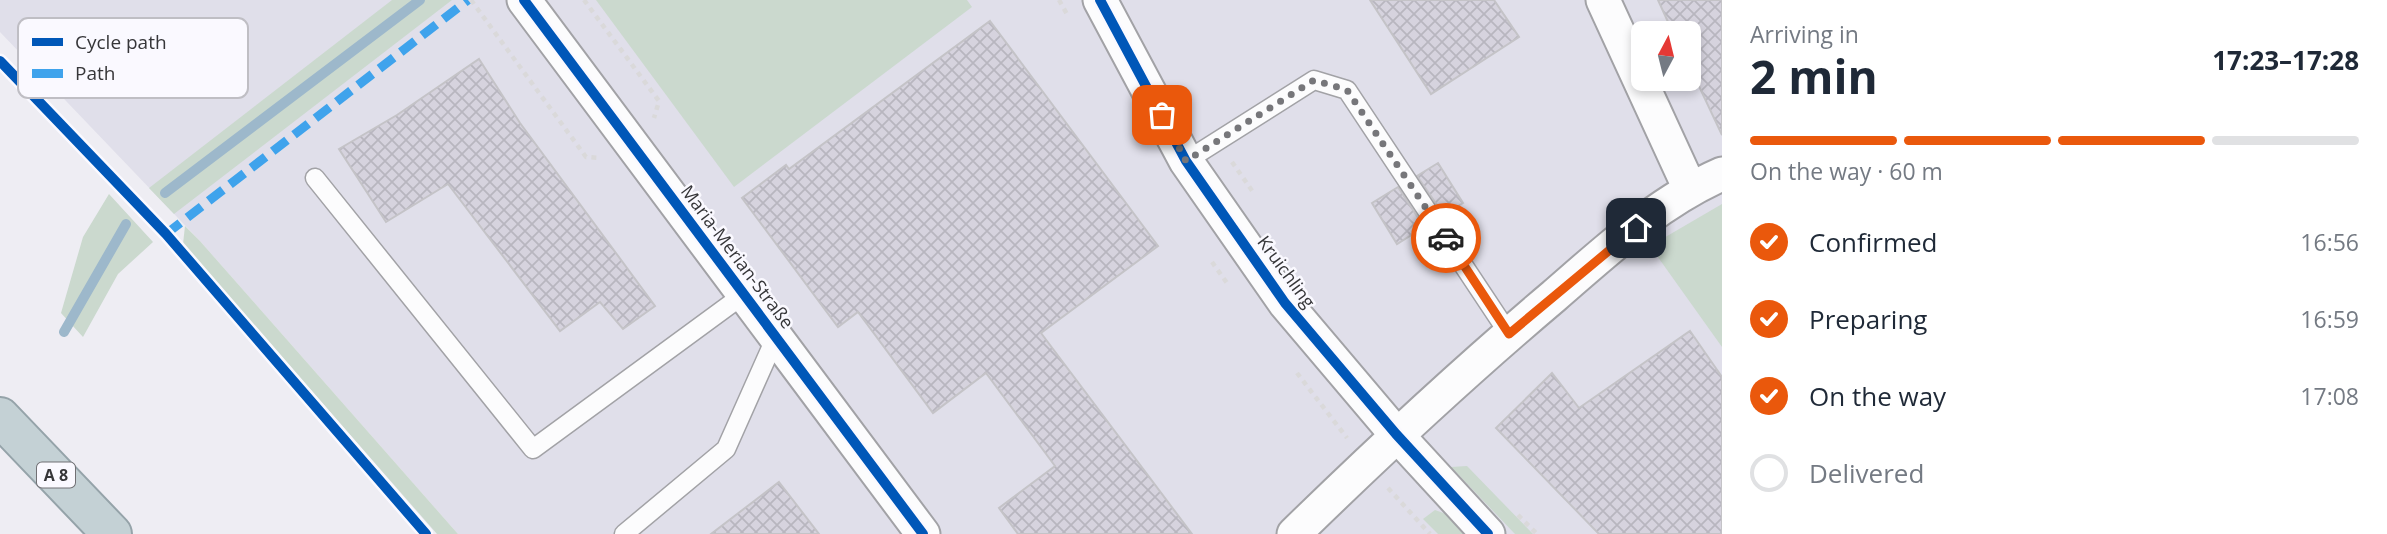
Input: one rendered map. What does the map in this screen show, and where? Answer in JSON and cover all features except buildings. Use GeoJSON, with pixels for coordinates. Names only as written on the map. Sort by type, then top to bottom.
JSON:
{"type":"FeatureCollection","features":[{"type":"Feature","properties":{"kind":"highway","name":"A 8"},"geometry":{"type":"LineString","coordinates":[[0,417],[112,534]]}},
{"type":"Feature","properties":{"kind":"street","name":"Maria-Merian-Straße"},"geometry":{"type":"LineString","coordinates":[[524,0],[923,534]]}},
{"type":"Feature","properties":{"kind":"street","name":"Kruichling"},"geometry":{"type":"LineString","coordinates":[[1100,0],[1186,161],[1284,303],[1396,434],[1488,534]]}},
{"type":"Feature","properties":{"kind":"street"},"geometry":{"type":"LineString","coordinates":[[1603,0],[1690,189]]}},
{"type":"Feature","properties":{"kind":"street"},"geometry":{"type":"LineString","coordinates":[[1294,534],[1396,434],[1618,240],[1690,189],[1722,174]]}},
{"type":"Feature","properties":{"kind":"lane"},"geometry":{"type":"LineString","coordinates":[[1186,161],[1314,80],[1347,90],[1509,334]]}},
{"type":"Feature","properties":{"kind":"lane"},"geometry":{"type":"LineString","coordinates":[[315,178],[533,449],[743,295]]}},
{"type":"Feature","properties":{"kind":"lane"},"geometry":{"type":"LineString","coordinates":[[624,534],[726,449],[775,338]]}},
{"type":"Feature","properties":{"kind":"path"},"geometry":{"type":"LineString","coordinates":[[471,0],[586,157],[643,160],[659,101],[584,0]]}},
{"type":"Feature","properties":{"kind":"path"},"geometry":{"type":"LineString","coordinates":[[1218,141],[1256,198]]}},
{"type":"Feature","properties":{"kind":"path"},"geometry":{"type":"LineString","coordinates":[[1508,505],[1537,534]]}},
{"type":"Feature","properties":{"kind":"shaded area"},"geometry":{"type":"Polygon","coordinates":[[[0,0],[1722,0],[1722,534],[458,534],[200,241],[63,98],[248,98],[248,18],[18,18],[18,51],[0,32],[0,0]]]}},
{"type":"Feature","properties":{"kind":"shaded area"},"geometry":{"type":"Polygon","coordinates":[[[392,0],[452,0],[174,214],[149,188],[392,0]]]}},
{"type":"Feature","properties":{"kind":"shaded area"},"geometry":{"type":"Polygon","coordinates":[[[596,0],[967,0],[972,7],[734,187],[596,0]]]}},
{"type":"Feature","properties":{"kind":"shaded area"},"geometry":{"type":"Polygon","coordinates":[[[109,194],[153,242],[118,274],[83,337],[61,313],[83,237],[109,194]]]}},
{"type":"Feature","properties":{"kind":"shaded area"},"geometry":{"type":"Polygon","coordinates":[[[1722,204],[1722,347],[1650,246],[1722,204]]]}},
{"type":"Feature","properties":{"kind":"shaded area"},"geometry":{"type":"Polygon","coordinates":[[[185,226],[458,534],[437,534],[183,244],[185,226]]]}},
{"type":"Feature","properties":{"kind":"shaded area"},"geometry":{"type":"Polygon","coordinates":[[[1467,466],[1533,534],[1515,534],[1451,467],[1467,466]]]}},
{"type":"Feature","properties":{"kind":"shaded area"},"geometry":{"type":"Polygon","coordinates":[[[1435,510],[1446,514],[1465,534],[1438,534],[1423,519],[1435,510]]]}},
{"type":"Feature","properties":{"kind":"waterway"},"geometry":{"type":"LineString","coordinates":[[165,193],[420,0]]}},
{"type":"Feature","properties":{"kind":"waterway"},"geometry":{"type":"LineString","coordinates":[[64,332],[126,224]]}},
{"type":"Feature","properties":{"kind":"marked path"},"geometry":{"type":"LineString","coordinates":[[166,234],[468,0]]}},
{"type":"Feature","properties":{"kind":"cycle path"},"geometry":{"type":"LineString","coordinates":[[524,0],[923,534]]}},
{"type":"Feature","properties":{"kind":"cycle path"},"geometry":{"type":"LineString","coordinates":[[1100,0],[1186,161],[1285,303],[1396,434],[1488,534]]}},
{"type":"Feature","properties":{"kind":"cycle path"},"geometry":{"type":"LineString","coordinates":[[0,61],[18,80]]}},
{"type":"Feature","properties":{"kind":"cycle path"},"geometry":{"type":"LineString","coordinates":[[36,98],[166,234],[426,534]]}},
{"type":"Feature","properties":{"kind":"way so far"},"geometry":{"type":"LineString","coordinates":[[1162,115],[1186,161],[1314,80],[1347,90],[1446,238]]}},
{"type":"Feature","properties":{"kind":"route"},"geometry":{"type":"LineString","coordinates":[[1446,238],[1509,334],[1618,240],[1636,228]]}}]}
